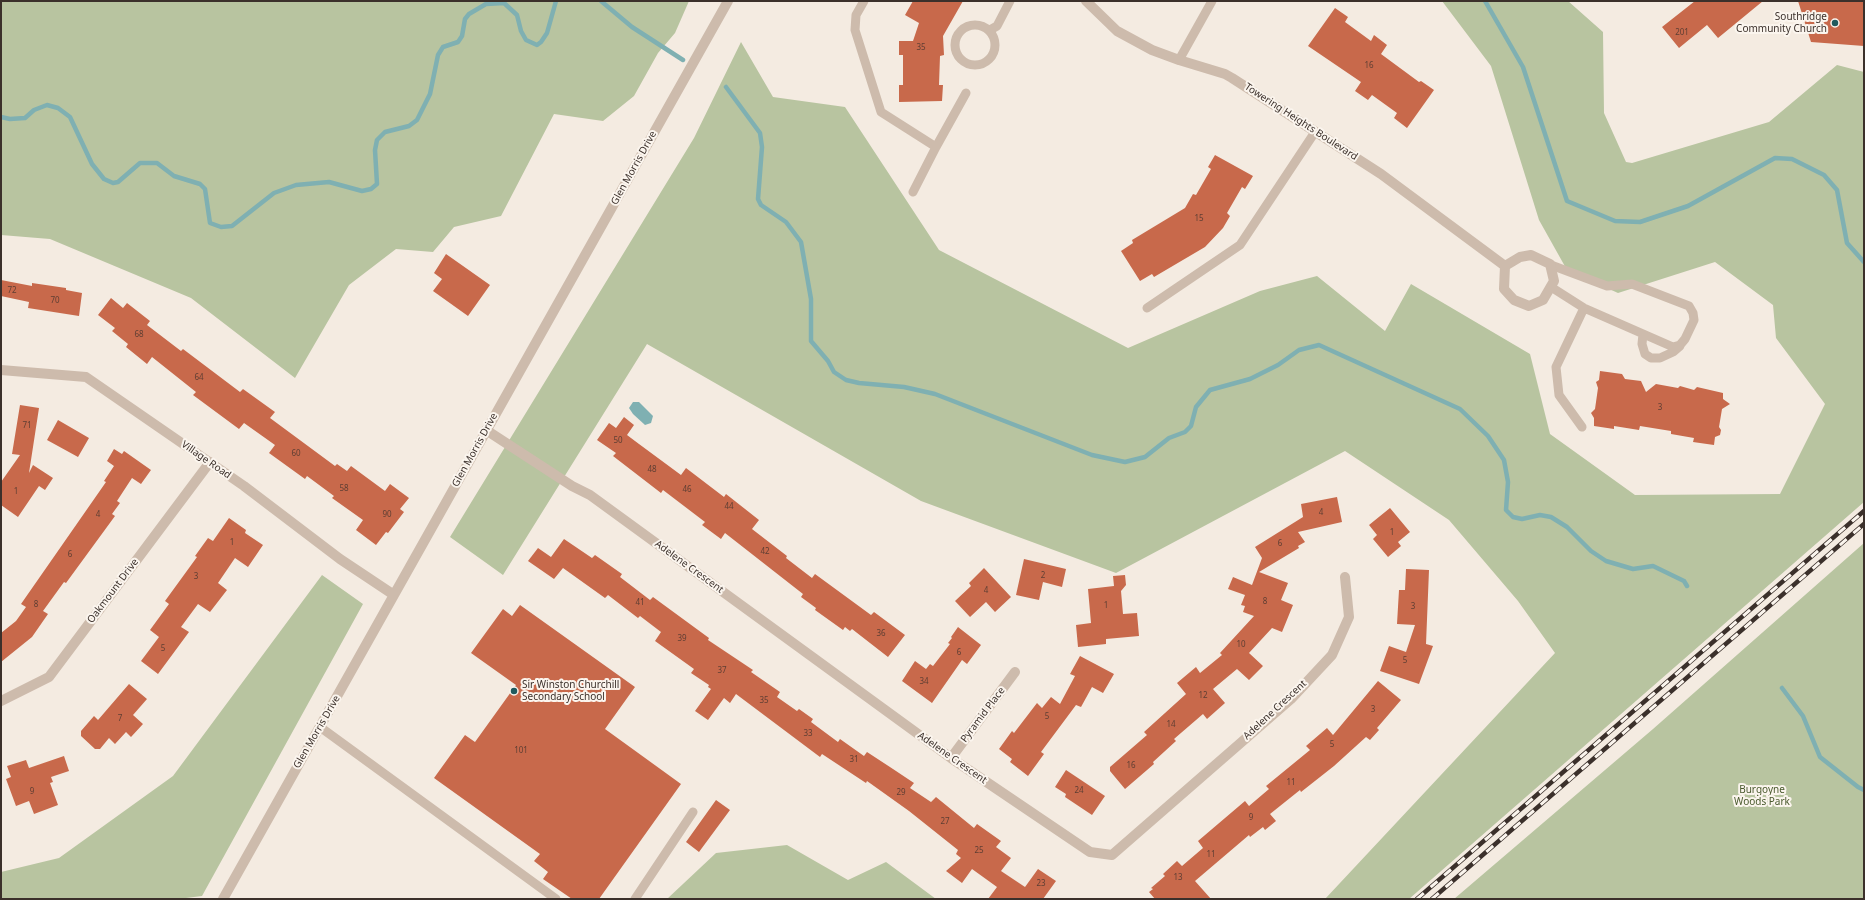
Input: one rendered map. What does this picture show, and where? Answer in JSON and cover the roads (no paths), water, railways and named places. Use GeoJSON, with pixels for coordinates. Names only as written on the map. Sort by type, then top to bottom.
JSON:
{"type":"FeatureCollection","features":[{"type":"Feature","properties":{"kind":"street","name":"Glen Morris Drive"},"geometry":{"type":"LineString","coordinates":[[223,899],[728,1]]}},
{"type":"Feature","properties":{"kind":"street","name":"Towering Heights Boulevard"},"geometry":{"type":"LineString","coordinates":[[1086,1],[1117,31],[1152,50],[1225,74],[1381,174],[1505,266]]}},
{"type":"Feature","properties":{"kind":"street"},"geometry":{"type":"LineString","coordinates":[[1520,256],[1531,256],[1551,265],[1554,281],[1543,300],[1529,306],[1514,300],[1504,289],[1505,266],[1520,256]]}},
{"type":"Feature","properties":{"kind":"street","name":"Village Road"},"geometry":{"type":"LineString","coordinates":[[1,370],[86,377],[251,491],[347,563],[394,595]]}},
{"type":"Feature","properties":{"kind":"street","name":"Adelene Crescent"},"geometry":{"type":"LineString","coordinates":[[486,430],[572,486],[590,495],[951,758],[1076,844],[1090,852],[1112,855],[1291,699],[1332,655],[1349,617],[1345,577]]}},
{"type":"Feature","properties":{"kind":"street","name":"Oakmount Drive"},"geometry":{"type":"LineString","coordinates":[[1,701],[49,677],[210,462]]}},
{"type":"Feature","properties":{"kind":"street","name":"Pyramid Place"},"geometry":{"type":"LineString","coordinates":[[951,758],[1015,672]]}},
{"type":"Feature","properties":{"kind":"lane"},"geometry":{"type":"LineString","coordinates":[[864,1],[856,15],[855,30],[881,112],[936,147]]}},
{"type":"Feature","properties":{"kind":"lane"},"geometry":{"type":"LineString","coordinates":[[990,30],[997,26],[1010,1]]}},
{"type":"Feature","properties":{"kind":"lane"},"geometry":{"type":"LineString","coordinates":[[1179,60],[1212,1]]}},
{"type":"Feature","properties":{"kind":"lane"},"geometry":{"type":"LineString","coordinates":[[977,24],[990,30],[996,42],[993,55],[989,60],[984,63],[971,65],[960,58],[956,53],[955,40],[963,28],[977,24]]}},
{"type":"Feature","properties":{"kind":"lane"},"geometry":{"type":"LineString","coordinates":[[913,192],[966,93]]}},
{"type":"Feature","properties":{"kind":"lane"},"geometry":{"type":"LineString","coordinates":[[1147,308],[1240,245],[1315,132]]}},
{"type":"Feature","properties":{"kind":"lane"},"geometry":{"type":"LineString","coordinates":[[1551,265],[1607,286],[1632,284],[1689,306],[1693,313],[1694,320],[1685,340],[1673,352],[1660,358],[1651,358],[1645,354],[1642,344],[1643,334]]}},
{"type":"Feature","properties":{"kind":"lane"},"geometry":{"type":"LineString","coordinates":[[1551,286],[1584,308],[1673,347],[1680,345]]}},
{"type":"Feature","properties":{"kind":"lane"},"geometry":{"type":"LineString","coordinates":[[1582,427],[1558,395],[1556,367],[1584,308]]}},
{"type":"Feature","properties":{"kind":"lane"},"geometry":{"type":"LineString","coordinates":[[320,727],[544,896],[556,899]]}},
{"type":"Feature","properties":{"kind":"lane"},"geometry":{"type":"LineString","coordinates":[[635,899],[693,812]]}},
{"type":"Feature","properties":{"kind":"water"},"geometry":{"type":"Polygon","coordinates":[[[633,402],[639,402],[653,416],[651,423],[645,425],[633,414],[629,408],[633,402]]]}},
{"type":"Feature","properties":{"kind":"waterway"},"geometry":{"type":"LineString","coordinates":[[1,117],[10,119],[25,118],[34,110],[47,105],[58,108],[70,117],[92,164],[104,179],[113,183],[118,182],[140,163],[157,163],[174,176],[200,184],[205,189],[210,223],[221,227],[232,226],[274,193],[296,185],[329,182],[362,191],[371,189],[377,184],[375,150],[377,140],[385,132],[409,126],[417,120],[430,94],[438,55],[443,47],[458,42],[462,36],[465,19],[469,14],[486,4],[504,3],[517,15],[521,31],[526,40],[537,45],[547,33],[556,1]]}},
{"type":"Feature","properties":{"kind":"waterway"},"geometry":{"type":"LineString","coordinates":[[601,1],[632,27],[683,60]]}},
{"type":"Feature","properties":{"kind":"waterway"},"geometry":{"type":"LineString","coordinates":[[1485,1],[1523,67],[1567,201],[1615,221],[1640,222],[1688,206],[1775,158],[1792,159],[1824,175],[1837,190],[1847,243],[1864,262]]}},
{"type":"Feature","properties":{"kind":"waterway"},"geometry":{"type":"LineString","coordinates":[[726,87],[760,133],[762,147],[758,199],[761,205],[786,222],[801,242],[811,299],[811,341],[828,361],[834,372],[846,380],[859,383],[904,387],[935,394],[1092,455],[1125,462],[1145,457],[1169,438],[1185,432],[1191,426],[1196,407],[1210,390],[1250,379],[1278,365],[1299,350],[1319,345],[1460,409],[1488,436],[1504,460],[1508,482],[1506,510],[1513,517],[1522,519],[1540,515],[1551,517],[1567,527],[1591,551],[1606,561],[1633,569],[1653,566],[1684,581],[1687,586]]}},
{"type":"Feature","properties":{"kind":"waterway"},"geometry":{"type":"LineString","coordinates":[[1782,688],[1803,716],[1820,757],[1858,787],[1864,790]]}},
{"type":"Feature","properties":{"kind":"railway"},"geometry":{"type":"LineString","coordinates":[[1417,899],[1864,511]]}},
{"type":"Feature","properties":{"kind":"railway"},"geometry":{"type":"LineString","coordinates":[[1432,899],[1864,524]]}},
{"type":"Feature","properties":{"kind":"place","name":"Southridge Community Church"},"geometry":{"type":"Point","coordinates":[1835,23]}},
{"type":"Feature","properties":{"kind":"place","name":"Sir Winston Churchill Secondary School"},"geometry":{"type":"Point","coordinates":[514,691]}},
{"type":"Feature","properties":{"kind":"park label","name":"Burgoyne Woods Park"},"geometry":{"type":"Point","coordinates":[1762,796]}}]}
